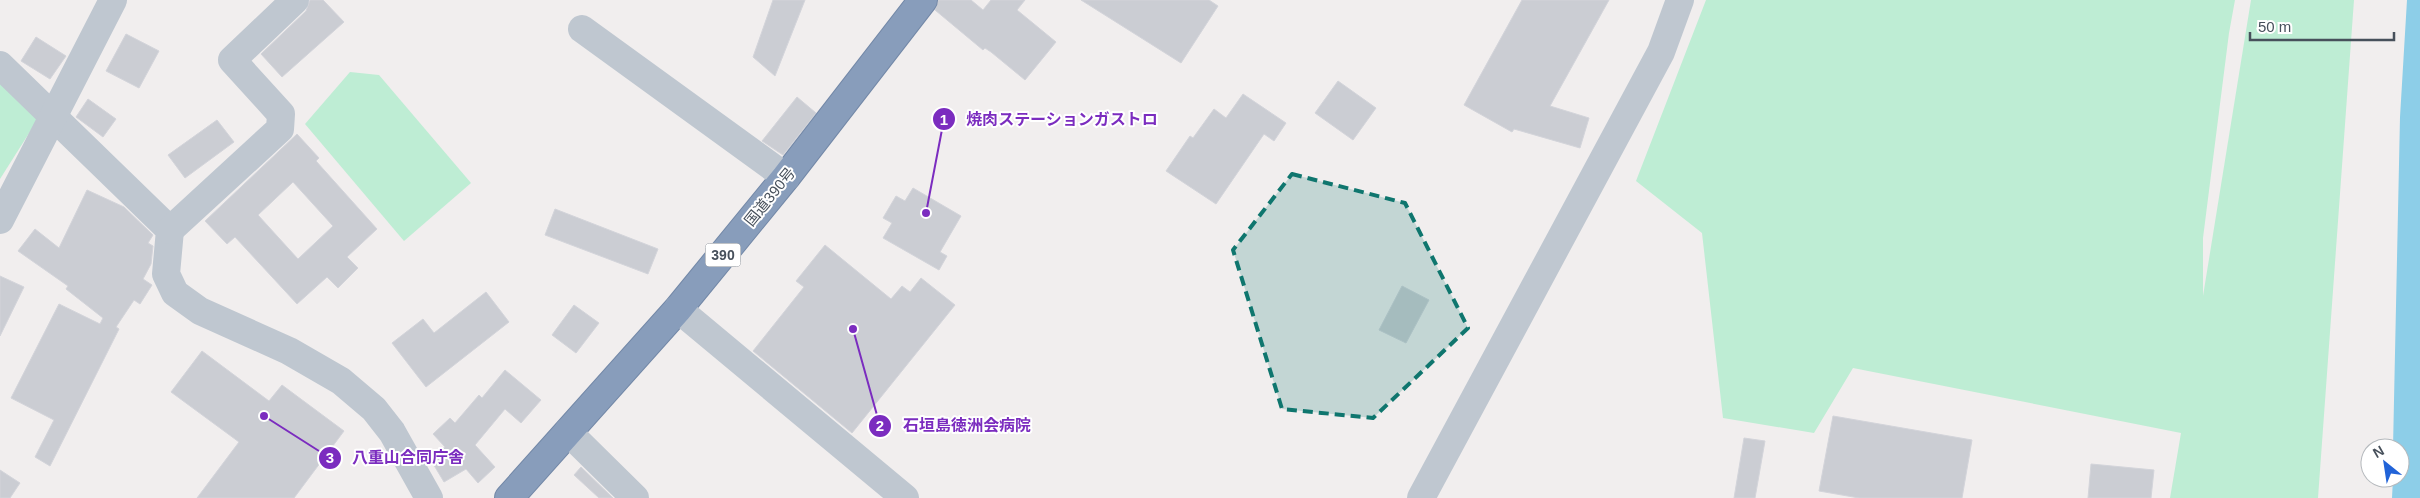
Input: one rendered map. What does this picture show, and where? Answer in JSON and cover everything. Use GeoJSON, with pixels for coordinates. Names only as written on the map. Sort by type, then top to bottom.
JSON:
{"type":"FeatureCollection","features":[{"type":"Feature","properties":{"kind":"highway","name":"国道390号"},"geometry":{"type":"LineString","coordinates":[[509,498],[678,309],[786,177],[923,0]]}},
{"type":"Feature","properties":{"kind":"street"},"geometry":{"type":"LineString","coordinates":[[0,220],[113,0]]}},
{"type":"Feature","properties":{"kind":"street"},"geometry":{"type":"LineString","coordinates":[[295,0],[232,60],[280,114],[280,129],[170,230],[166,274],[175,293],[200,311],[289,351],[341,381],[374,409],[392,432],[428,498]]}},
{"type":"Feature","properties":{"kind":"street"},"geometry":{"type":"LineString","coordinates":[[1421,498],[1661,52],[1680,0]]}},
{"type":"Feature","properties":{"kind":"street"},"geometry":{"type":"LineString","coordinates":[[582,29],[786,177]]}},
{"type":"Feature","properties":{"kind":"street"},"geometry":{"type":"LineString","coordinates":[[0,65],[52,118],[129,188],[170,230]]}},
{"type":"Feature","properties":{"kind":"street"},"geometry":{"type":"LineString","coordinates":[[678,309],[905,498]]}},
{"type":"Feature","properties":{"kind":"street"},"geometry":{"type":"LineString","coordinates":[[568,432],[635,498]]}},
{"type":"Feature","properties":{"kind":"highlighted area"},"geometry":{"type":"Polygon","coordinates":[[[1292,174],[1405,203],[1468,328],[1373,418],[1282,409],[1233,250],[1292,174]]]}},
{"type":"Feature","properties":{"kind":"green space"},"geometry":{"type":"Polygon","coordinates":[[[1706,0],[2235,0],[2229,33],[2203,238],[2203,296],[2251,0],[2354,0],[2318,498],[2170,498],[2181,433],[1853,368],[1814,433],[1723,418],[1702,233],[1636,181],[1706,0]]]}},
{"type":"Feature","properties":{"kind":"green space"},"geometry":{"type":"Polygon","coordinates":[[[350,72],[379,75],[471,183],[404,241],[305,124],[350,72]]]}},
{"type":"Feature","properties":{"kind":"green space"},"geometry":{"type":"Polygon","coordinates":[[[0,82],[38,119],[0,179],[0,82]]]}},
{"type":"Feature","properties":{"kind":"water"},"geometry":{"type":"Polygon","coordinates":[[[2407,0],[2420,0],[2420,498],[2392,498],[2392,488],[2410,488],[2410,438],[2393,438],[2400,117],[2407,0]]]}},
{"type":"Feature","properties":{"kind":"building"},"geometry":{"type":"Polygon","coordinates":[[[310,0],[323,0],[344,22],[282,77],[261,54],[306,11],[310,0]]]}},
{"type":"Feature","properties":{"kind":"building"},"geometry":{"type":"Polygon","coordinates":[[[773,0],[805,0],[775,76],[753,57],[773,0]]]}},
{"type":"Feature","properties":{"kind":"building"},"geometry":{"type":"Polygon","coordinates":[[[938,0],[971,0],[983,10],[991,0],[1025,0],[1017,10],[1056,42],[1025,80],[991,52],[985,48],[983,50],[935,10],[938,0]]]}},
{"type":"Feature","properties":{"kind":"building"},"geometry":{"type":"Polygon","coordinates":[[[1081,0],[1209,0],[1218,6],[1181,63],[1081,0]]]}},
{"type":"Feature","properties":{"kind":"building"},"geometry":{"type":"Polygon","coordinates":[[[1522,0],[1609,0],[1550,106],[1589,118],[1580,148],[1514,129],[1512,132],[1464,105],[1522,0]]]}},
{"type":"Feature","properties":{"kind":"building"},"geometry":{"type":"Polygon","coordinates":[[[126,34],[159,51],[139,88],[106,71],[126,34]]]}},
{"type":"Feature","properties":{"kind":"building"},"geometry":{"type":"Polygon","coordinates":[[[36,37],[66,56],[50,79],[21,61],[36,37]]]}},
{"type":"Feature","properties":{"kind":"building"},"geometry":{"type":"Polygon","coordinates":[[[1338,81],[1376,108],[1353,140],[1315,113],[1338,81]]]}},
{"type":"Feature","properties":{"kind":"building"},"geometry":{"type":"Polygon","coordinates":[[[1243,94],[1286,123],[1274,141],[1264,134],[1216,204],[1166,171],[1190,136],[1193,138],[1214,109],[1226,118],[1243,94]]]}},
{"type":"Feature","properties":{"kind":"building"},"geometry":{"type":"Polygon","coordinates":[[[797,97],[816,113],[783,155],[762,141],[797,97]]]}},
{"type":"Feature","properties":{"kind":"building"},"geometry":{"type":"Polygon","coordinates":[[[88,99],[116,119],[103,137],[76,117],[88,99]]]}},
{"type":"Feature","properties":{"kind":"building"},"geometry":{"type":"Polygon","coordinates":[[[217,120],[234,142],[185,178],[168,155],[217,120]]]}},
{"type":"Feature","properties":{"kind":"building"},"geometry":{"type":"Polygon","coordinates":[[[297,134],[319,158],[316,161],[377,229],[347,257],[358,268],[338,288],[327,277],[297,304],[235,237],[227,244],[205,221],[297,134]],[[293,182],[258,215],[298,259],[333,226],[293,182]]]}},
{"type":"Feature","properties":{"kind":"building"},"geometry":{"type":"Polygon","coordinates":[[[913,188],[961,216],[940,252],[947,256],[939,270],[883,238],[892,223],[883,218],[896,196],[905,201],[913,188]]]}},
{"type":"Feature","properties":{"kind":"building"},"geometry":{"type":"Polygon","coordinates":[[[87,190],[124,207],[153,235],[148,243],[153,246],[151,264],[143,279],[152,285],[140,304],[134,300],[116,327],[119,329],[50,466],[35,457],[54,420],[11,398],[59,304],[100,324],[103,318],[66,289],[68,286],[18,251],[35,229],[59,248],[87,190]]]}},
{"type":"Feature","properties":{"kind":"building"},"geometry":{"type":"Polygon","coordinates":[[[555,209],[658,249],[648,274],[545,235],[555,209]]]}},
{"type":"Feature","properties":{"kind":"building"},"geometry":{"type":"Polygon","coordinates":[[[825,245],[891,299],[902,286],[910,292],[921,278],[955,305],[852,433],[753,351],[804,287],[796,281],[825,245]]]}},
{"type":"Feature","properties":{"kind":"building"},"geometry":{"type":"Polygon","coordinates":[[[0,276],[24,287],[0,336],[0,276]]]}},
{"type":"Feature","properties":{"kind":"building"},"geometry":{"type":"Polygon","coordinates":[[[1402,286],[1429,300],[1406,343],[1379,330],[1402,286]]]}},
{"type":"Feature","properties":{"kind":"building"},"geometry":{"type":"Polygon","coordinates":[[[486,292],[509,322],[426,387],[392,343],[423,319],[434,333],[486,292]]]}},
{"type":"Feature","properties":{"kind":"building"},"geometry":{"type":"Polygon","coordinates":[[[574,305],[599,323],[576,353],[552,335],[574,305]]]}},
{"type":"Feature","properties":{"kind":"building"},"geometry":{"type":"Polygon","coordinates":[[[202,351],[269,401],[282,385],[344,431],[294,498],[197,498],[239,442],[171,392],[202,351]]]}},
{"type":"Feature","properties":{"kind":"building"},"geometry":{"type":"Polygon","coordinates":[[[505,370],[541,400],[521,423],[505,409],[475,445],[495,467],[478,483],[466,469],[444,482],[429,457],[445,447],[433,434],[450,418],[455,423],[479,395],[482,398],[505,370]]]}},
{"type":"Feature","properties":{"kind":"building"},"geometry":{"type":"Polygon","coordinates":[[[1833,416],[1972,440],[1962,498],[1859,498],[1819,491],[1833,416]]]}},
{"type":"Feature","properties":{"kind":"building"},"geometry":{"type":"Polygon","coordinates":[[[1744,438],[1765,441],[1755,498],[1734,498],[1744,438]]]}},
{"type":"Feature","properties":{"kind":"building"},"geometry":{"type":"Polygon","coordinates":[[[2091,464],[2154,470],[2151,498],[2088,498],[2091,464]]]}},
{"type":"Feature","properties":{"kind":"building"},"geometry":{"type":"Polygon","coordinates":[[[581,467],[613,498],[599,498],[574,475],[581,467]]]}},
{"type":"Feature","properties":{"kind":"building"},"geometry":{"type":"Polygon","coordinates":[[[0,470],[20,483],[10,498],[0,498],[0,470]]]}},
{"type":"Feature","properties":{"kind":"place","name":"焼肉ステーションガストロ"},"geometry":{"type":"Point","coordinates":[926,213]}},
{"type":"Feature","properties":{"kind":"place","name":"石垣島徳洲会病院"},"geometry":{"type":"Point","coordinates":[853,329]}},
{"type":"Feature","properties":{"kind":"place","name":"八重山合同庁舎"},"geometry":{"type":"Point","coordinates":[264,416]}}]}
